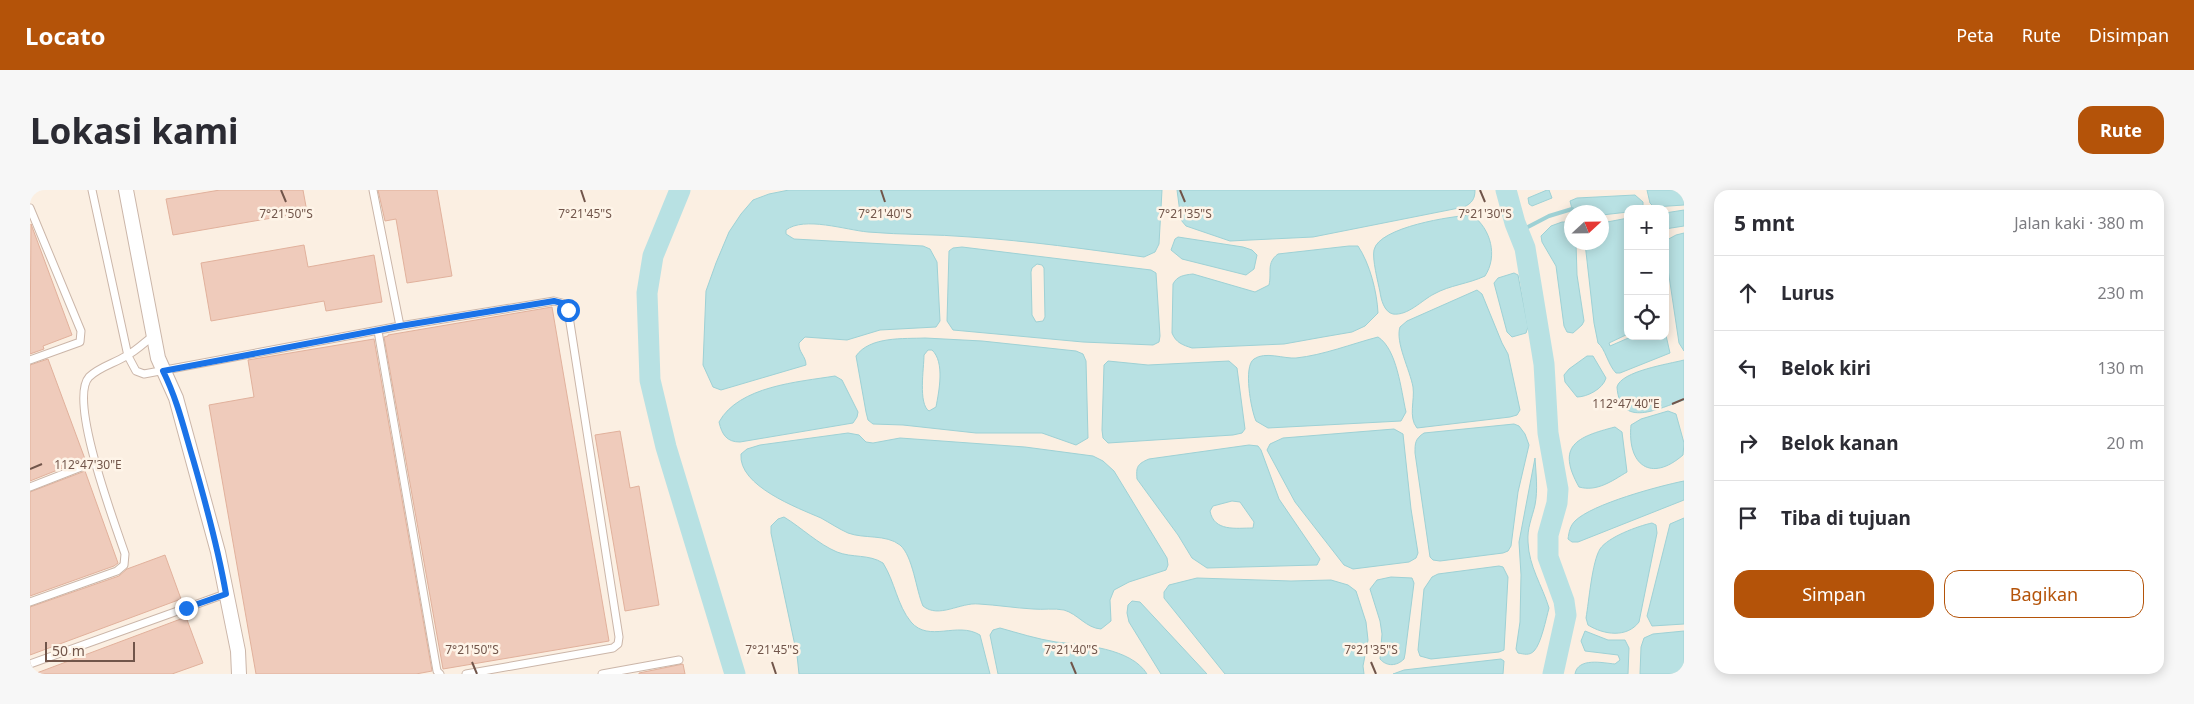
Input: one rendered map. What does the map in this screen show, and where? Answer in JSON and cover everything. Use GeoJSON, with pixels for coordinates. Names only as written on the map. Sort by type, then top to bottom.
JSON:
{"type":"FeatureCollection","features":[{"type":"Feature","properties":{"kind":"street"},"geometry":{"type":"LineString","coordinates":[[126,190],[154,335],[163,371],[176,398],[218,552],[238,651],[239,674]]}},
{"type":"Feature","properties":{"kind":"lane"},"geometry":{"type":"LineString","coordinates":[[92,190],[128,356],[131,365],[140,373],[163,371],[400,326],[554,301],[562,303],[568,310],[619,637],[618,644],[613,648],[466,674]]}},
{"type":"Feature","properties":{"kind":"lane"},"geometry":{"type":"LineString","coordinates":[[373,190],[400,326]]}},
{"type":"Feature","properties":{"kind":"lane"},"geometry":{"type":"LineString","coordinates":[[30,208],[81,331],[80,342],[30,360]]}},
{"type":"Feature","properties":{"kind":"lane"},"geometry":{"type":"LineString","coordinates":[[378,331],[436,661],[440,674]]}},
{"type":"Feature","properties":{"kind":"lane"},"geometry":{"type":"LineString","coordinates":[[30,602],[117,571],[124,565],[125,554],[94,462],[83,397],[85,383],[90,376],[128,356],[154,335]]}},
{"type":"Feature","properties":{"kind":"lane"},"geometry":{"type":"LineString","coordinates":[[30,487],[94,462]]}},
{"type":"Feature","properties":{"kind":"lane"},"geometry":{"type":"LineString","coordinates":[[30,664],[226,594]]}},
{"type":"Feature","properties":{"kind":"lane"},"geometry":{"type":"LineString","coordinates":[[602,674],[634,671],[679,660]]}},
{"type":"Feature","properties":{"kind":"water"},"geometry":{"type":"Polygon","coordinates":[[[789,190],[1162,190],[1159,244],[1155,252],[1144,257],[992,239],[868,232],[814,224],[794,226],[786,230],[786,234],[794,239],[923,246],[930,249],[937,262],[940,321],[936,327],[880,330],[847,340],[805,337],[799,343],[799,346],[806,365],[721,390],[713,387],[703,365],[706,291],[729,232],[741,214],[753,200],[789,190]]]}},
{"type":"Feature","properties":{"kind":"water"},"geometry":{"type":"Polygon","coordinates":[[[1177,190],[1475,190],[1472,200],[1464,207],[1313,237],[1230,241],[1186,226],[1181,220],[1177,190]]]}},
{"type":"Feature","properties":{"kind":"water"},"geometry":{"type":"Polygon","coordinates":[[[1549,190],[1552,198],[1532,206],[1529,204],[1528,198],[1549,190]]]}},
{"type":"Feature","properties":{"kind":"water"},"geometry":{"type":"Polygon","coordinates":[[[1647,190],[1684,190],[1684,205],[1652,205],[1647,190]]]}},
{"type":"Feature","properties":{"kind":"water"},"geometry":{"type":"Polygon","coordinates":[[[1635,195],[1643,202],[1643,205],[1624,205],[1624,212],[1609,214],[1609,205],[1571,205],[1570,201],[1577,198],[1635,195]]]}},
{"type":"Feature","properties":{"kind":"water"},"geometry":{"type":"Polygon","coordinates":[[[1684,210],[1684,226],[1669,228],[1669,212],[1684,210]]]}},
{"type":"Feature","properties":{"kind":"water"},"geometry":{"type":"Polygon","coordinates":[[[1472,215],[1479,221],[1488,235],[1492,252],[1489,268],[1485,276],[1440,291],[1404,313],[1393,314],[1387,311],[1381,298],[1374,265],[1374,250],[1379,242],[1389,235],[1417,224],[1472,215]]]}},
{"type":"Feature","properties":{"kind":"water"},"geometry":{"type":"Polygon","coordinates":[[[1624,219],[1624,336],[1609,343],[1610,346],[1624,340],[1667,340],[1670,353],[1620,373],[1616,373],[1598,343],[1586,250],[1609,250],[1609,222],[1624,219]]]}},
{"type":"Feature","properties":{"kind":"water"},"geometry":{"type":"Polygon","coordinates":[[[1564,222],[1564,250],[1576,250],[1577,275],[1584,321],[1573,333],[1567,332],[1564,326],[1556,266],[1542,242],[1541,236],[1551,226],[1564,222]]]}},
{"type":"Feature","properties":{"kind":"water"},"geometry":{"type":"Polygon","coordinates":[[[1684,233],[1684,351],[1679,343],[1669,276],[1669,239],[1684,233]]]}},
{"type":"Feature","properties":{"kind":"water"},"geometry":{"type":"Polygon","coordinates":[[[1178,237],[1252,250],[1257,255],[1254,269],[1246,275],[1182,259],[1171,250],[1175,239],[1178,237]]]}},
{"type":"Feature","properties":{"kind":"water"},"geometry":{"type":"Polygon","coordinates":[[[1358,246],[1362,253],[1376,296],[1378,313],[1365,326],[1352,332],[1284,344],[1192,348],[1180,343],[1172,333],[1173,284],[1184,275],[1193,274],[1255,292],[1269,285],[1271,264],[1274,257],[1278,254],[1358,246]]]}},
{"type":"Feature","properties":{"kind":"water"},"geometry":{"type":"Polygon","coordinates":[[[962,247],[1151,270],[1156,273],[1159,342],[1153,345],[1083,342],[953,330],[947,321],[949,251],[953,248],[962,247]],[[1037,264],[1032,268],[1031,272],[1032,315],[1036,322],[1043,321],[1045,317],[1044,268],[1042,265],[1037,264]]]}},
{"type":"Feature","properties":{"kind":"water"},"geometry":{"type":"Polygon","coordinates":[[[1514,273],[1518,275],[1528,327],[1526,333],[1512,337],[1507,332],[1494,283],[1498,278],[1514,273]]]}},
{"type":"Feature","properties":{"kind":"water"},"geometry":{"type":"Polygon","coordinates":[[[1477,290],[1482,294],[1508,354],[1520,410],[1517,415],[1510,417],[1417,428],[1412,414],[1413,387],[1401,348],[1400,327],[1407,321],[1477,290]]]}},
{"type":"Feature","properties":{"kind":"water"},"geometry":{"type":"Polygon","coordinates":[[[1378,337],[1390,351],[1394,360],[1406,412],[1401,421],[1268,428],[1256,421],[1250,398],[1248,379],[1251,363],[1254,359],[1264,356],[1306,357],[1378,337]]]}},
{"type":"Feature","properties":{"kind":"water"},"geometry":{"type":"Polygon","coordinates":[[[925,338],[982,341],[1076,351],[1083,354],[1086,361],[1088,438],[1076,445],[1042,433],[976,433],[903,425],[873,424],[868,420],[866,412],[856,356],[862,350],[878,342],[925,338]],[[928,350],[924,355],[923,394],[929,411],[936,407],[940,377],[939,362],[932,350],[928,350]]]}},
{"type":"Feature","properties":{"kind":"water"},"geometry":{"type":"Polygon","coordinates":[[[1587,356],[1593,356],[1606,378],[1602,386],[1594,392],[1577,397],[1565,382],[1564,375],[1587,356]]]}},
{"type":"Feature","properties":{"kind":"water"},"geometry":{"type":"Polygon","coordinates":[[[1684,360],[1684,400],[1642,413],[1633,412],[1625,408],[1620,400],[1617,387],[1620,381],[1636,372],[1684,360]]]}},
{"type":"Feature","properties":{"kind":"water"},"geometry":{"type":"Polygon","coordinates":[[[1108,361],[1148,365],[1229,361],[1237,368],[1245,429],[1242,433],[1233,435],[1108,443],[1103,438],[1102,430],[1104,365],[1108,361]]]}},
{"type":"Feature","properties":{"kind":"water"},"geometry":{"type":"Polygon","coordinates":[[[835,376],[842,380],[858,412],[853,423],[740,442],[728,439],[722,431],[719,422],[728,410],[740,400],[771,388],[835,376]]]}},
{"type":"Feature","properties":{"kind":"water"},"geometry":{"type":"Polygon","coordinates":[[[1668,411],[1676,414],[1684,443],[1683,455],[1661,468],[1643,466],[1633,450],[1631,425],[1641,419],[1668,411]]]}},
{"type":"Feature","properties":{"kind":"water"},"geometry":{"type":"Polygon","coordinates":[[[1514,424],[1519,426],[1525,434],[1529,445],[1518,492],[1511,546],[1508,551],[1503,553],[1440,561],[1433,560],[1430,557],[1415,453],[1417,439],[1424,433],[1514,424]]]}},
{"type":"Feature","properties":{"kind":"water"},"geometry":{"type":"Polygon","coordinates":[[[1615,427],[1622,432],[1627,472],[1598,487],[1579,487],[1569,462],[1570,453],[1574,445],[1590,435],[1615,427]]]}},
{"type":"Feature","properties":{"kind":"water"},"geometry":{"type":"Polygon","coordinates":[[[1394,429],[1403,434],[1418,553],[1416,558],[1409,562],[1353,569],[1344,565],[1295,502],[1267,450],[1270,444],[1283,438],[1394,429]]]}},
{"type":"Feature","properties":{"kind":"water"},"geometry":{"type":"Polygon","coordinates":[[[848,433],[859,435],[866,442],[873,443],[900,438],[1025,447],[1093,456],[1103,461],[1114,471],[1167,558],[1168,565],[1166,570],[1129,582],[1114,590],[1110,600],[1111,621],[1101,629],[1091,626],[1069,612],[1060,609],[1033,609],[972,604],[943,611],[929,610],[923,606],[908,557],[900,545],[888,539],[848,533],[821,518],[785,502],[759,486],[749,476],[743,466],[741,454],[747,449],[760,445],[848,433]]]}},
{"type":"Feature","properties":{"kind":"water"},"geometry":{"type":"Polygon","coordinates":[[[1249,445],[1258,446],[1279,499],[1320,559],[1317,565],[1207,568],[1192,558],[1178,535],[1137,479],[1138,466],[1149,459],[1249,445]],[[1232,501],[1213,506],[1210,511],[1212,518],[1221,526],[1253,528],[1254,522],[1240,502],[1232,501]]]}},
{"type":"Feature","properties":{"kind":"water"},"geometry":{"type":"Polygon","coordinates":[[[1535,458],[1536,494],[1528,542],[1533,568],[1549,608],[1537,648],[1530,654],[1526,654],[1518,653],[1516,649],[1520,622],[1521,575],[1519,542],[1535,458]]]}},
{"type":"Feature","properties":{"kind":"water"},"geometry":{"type":"Polygon","coordinates":[[[1684,481],[1684,500],[1578,542],[1572,542],[1568,539],[1569,532],[1575,521],[1596,508],[1643,491],[1684,481]]]}},
{"type":"Feature","properties":{"kind":"water"},"geometry":{"type":"Polygon","coordinates":[[[784,517],[823,545],[837,552],[872,558],[883,563],[902,608],[911,622],[918,628],[935,632],[971,631],[980,635],[990,674],[799,674],[797,655],[771,533],[771,526],[778,519],[784,517]]]}},
{"type":"Feature","properties":{"kind":"water"},"geometry":{"type":"Polygon","coordinates":[[[1684,518],[1684,624],[1652,626],[1647,616],[1670,524],[1684,518]]]}},
{"type":"Feature","properties":{"kind":"water"},"geometry":{"type":"Polygon","coordinates":[[[1652,523],[1656,525],[1657,533],[1639,622],[1628,631],[1622,633],[1608,633],[1588,625],[1586,618],[1591,582],[1600,549],[1616,536],[1652,523]]]}},
{"type":"Feature","properties":{"kind":"water"},"geometry":{"type":"Polygon","coordinates":[[[1503,567],[1508,577],[1504,650],[1431,659],[1420,656],[1418,650],[1424,589],[1432,577],[1438,574],[1503,567]]]}},
{"type":"Feature","properties":{"kind":"water"},"geometry":{"type":"Polygon","coordinates":[[[1391,577],[1412,578],[1414,583],[1404,659],[1392,665],[1380,659],[1382,634],[1370,589],[1377,580],[1391,577]]]}},
{"type":"Feature","properties":{"kind":"water"},"geometry":{"type":"Polygon","coordinates":[[[1197,578],[1291,581],[1331,580],[1348,585],[1356,591],[1366,622],[1368,640],[1363,666],[1364,674],[1225,674],[1164,598],[1164,592],[1169,585],[1197,578]]]}},
{"type":"Feature","properties":{"kind":"water"},"geometry":{"type":"Polygon","coordinates":[[[1132,601],[1140,602],[1207,674],[1161,674],[1129,622],[1128,605],[1132,601]]]}},
{"type":"Feature","properties":{"kind":"water"},"geometry":{"type":"Polygon","coordinates":[[[1000,628],[1056,642],[1106,649],[1130,658],[1140,665],[1147,674],[998,674],[990,635],[993,630],[1000,628]]]}},
{"type":"Feature","properties":{"kind":"water"},"geometry":{"type":"Polygon","coordinates":[[[1585,631],[1608,640],[1625,640],[1629,648],[1628,674],[1575,674],[1581,665],[1586,663],[1615,664],[1620,660],[1618,655],[1585,651],[1581,641],[1585,631]]]}},
{"type":"Feature","properties":{"kind":"water"},"geometry":{"type":"Polygon","coordinates":[[[1684,631],[1684,674],[1640,674],[1641,647],[1644,638],[1653,634],[1684,631]]]}},
{"type":"Feature","properties":{"kind":"water"},"geometry":{"type":"Polygon","coordinates":[[[1501,659],[1504,661],[1503,674],[1393,674],[1404,670],[1501,659]]]}},
{"type":"Feature","properties":{"kind":"building"},"geometry":{"type":"Polygon","coordinates":[[[220,190],[303,190],[307,212],[173,235],[166,199],[220,190]]]}},
{"type":"Feature","properties":{"kind":"building"},"geometry":{"type":"Polygon","coordinates":[[[378,190],[437,190],[452,276],[407,283],[396,219],[385,221],[378,190]]]}},
{"type":"Feature","properties":{"kind":"building"},"geometry":{"type":"Polygon","coordinates":[[[31,224],[72,335],[43,346],[44,349],[30,354],[31,224]]]}},
{"type":"Feature","properties":{"kind":"building"},"geometry":{"type":"Polygon","coordinates":[[[304,245],[308,267],[374,255],[382,302],[326,311],[324,301],[211,321],[201,263],[304,245]]]}},
{"type":"Feature","properties":{"kind":"building"},"geometry":{"type":"Polygon","coordinates":[[[552,307],[609,641],[443,669],[384,337],[552,307]]]}},
{"type":"Feature","properties":{"kind":"building"},"geometry":{"type":"Polygon","coordinates":[[[374,339],[432,671],[416,674],[256,674],[209,405],[254,397],[248,360],[374,339]]]}},
{"type":"Feature","properties":{"kind":"building"},"geometry":{"type":"Polygon","coordinates":[[[48,359],[85,459],[30,481],[30,365],[48,359]]]}},
{"type":"Feature","properties":{"kind":"building"},"geometry":{"type":"Polygon","coordinates":[[[620,431],[630,488],[639,486],[659,605],[625,611],[595,435],[620,431]]]}},
{"type":"Feature","properties":{"kind":"building"},"geometry":{"type":"Polygon","coordinates":[[[85,471],[118,563],[30,596],[30,492],[85,471]]]}},
{"type":"Feature","properties":{"kind":"building"},"geometry":{"type":"Polygon","coordinates":[[[165,555],[181,599],[30,655],[30,607],[119,576],[127,569],[165,555]]]}},
{"type":"Feature","properties":{"kind":"building"},"geometry":{"type":"Polygon","coordinates":[[[186,617],[203,663],[172,674],[34,674],[186,617]]]}},
{"type":"Feature","properties":{"kind":"building"},"geometry":{"type":"Polygon","coordinates":[[[683,664],[685,674],[639,674],[639,673],[683,664]]]}},
{"type":"Feature","properties":{"kind":"waterway"},"geometry":{"type":"LineString","coordinates":[[680,190],[653,256],[647,293],[650,380],[666,447],[735,674]]}},
{"type":"Feature","properties":{"kind":"waterway"},"geometry":{"type":"LineString","coordinates":[[1506,190],[1515,223],[1525,248],[1544,364],[1548,433],[1558,489],[1557,503],[1548,535],[1548,557],[1564,601],[1566,615],[1553,674]]}},
{"type":"Feature","properties":{"kind":"waterway"},"geometry":{"type":"LineString","coordinates":[[1518,232],[1549,216],[1564,211]]}},
{"type":"Feature","properties":{"kind":"route"},"geometry":{"type":"LineString","coordinates":[[186,608],[226,594],[218,552],[176,398],[163,371],[400,326],[554,301],[562,303],[568,310]]}}]}
